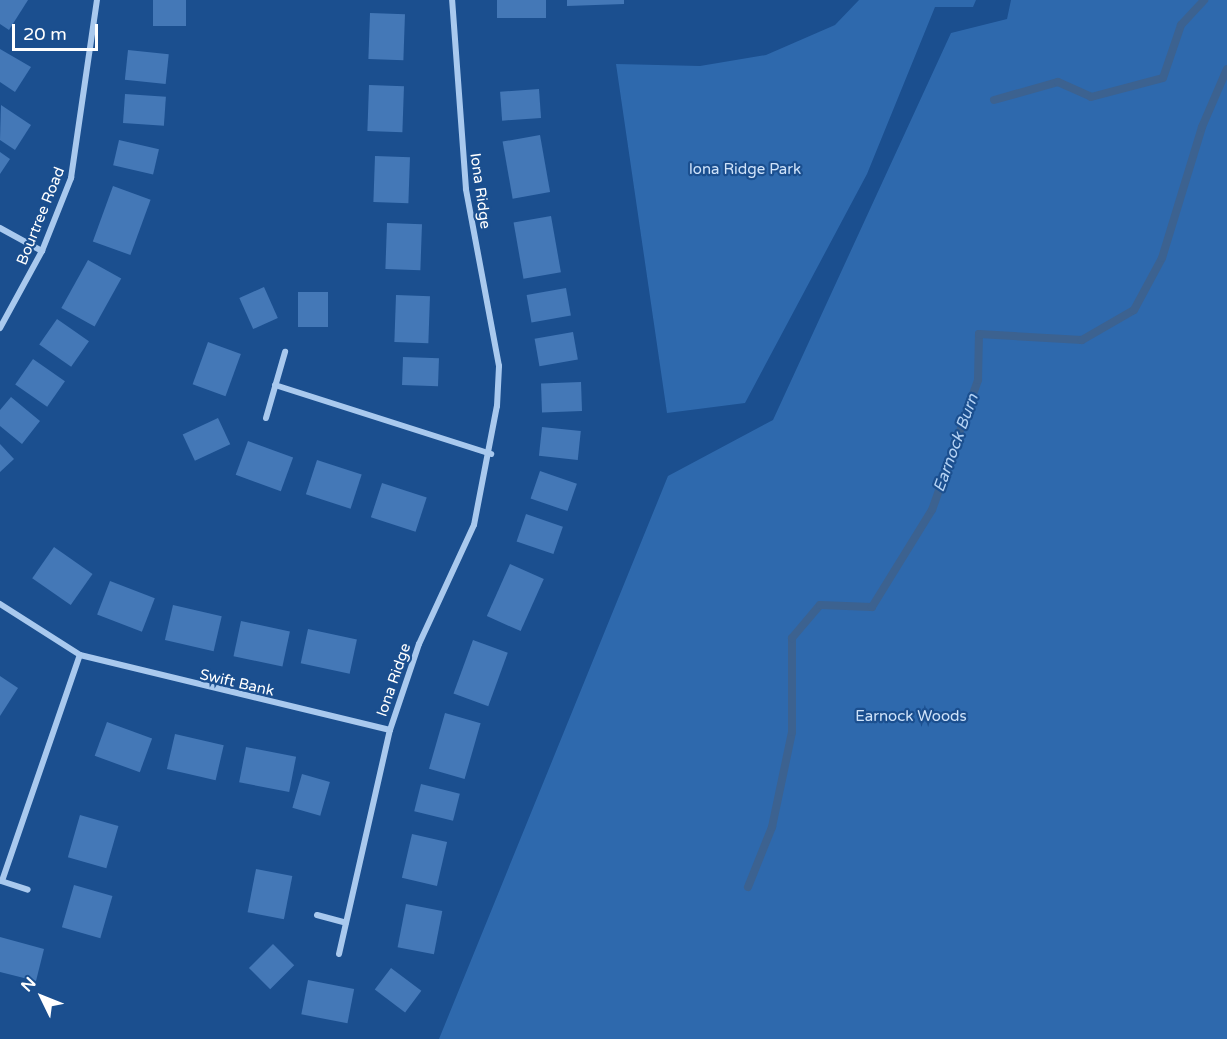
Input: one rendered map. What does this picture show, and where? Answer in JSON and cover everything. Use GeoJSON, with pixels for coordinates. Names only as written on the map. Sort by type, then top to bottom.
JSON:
{"type":"FeatureCollection","features":[{"type":"Feature","properties":{"kind":"street","name":"Bourtree Road"},"geometry":{"type":"LineString","coordinates":[[0,328],[42,251],[71,178],[97,0]]}},
{"type":"Feature","properties":{"kind":"street","name":"Iona Ridge"},"geometry":{"type":"LineString","coordinates":[[339,954],[390,730],[419,644],[474,525],[490,454],[499,366],[466,189],[452,0]]}},
{"type":"Feature","properties":{"kind":"street"},"geometry":{"type":"LineString","coordinates":[[0,228],[42,251]]}},
{"type":"Feature","properties":{"kind":"street"},"geometry":{"type":"LineString","coordinates":[[266,418],[285,352]]}},
{"type":"Feature","properties":{"kind":"street"},"geometry":{"type":"LineString","coordinates":[[275,385],[490,454]]}},
{"type":"Feature","properties":{"kind":"street","name":"Swift Bank"},"geometry":{"type":"LineString","coordinates":[[0,604],[80,655],[390,730]]}},
{"type":"Feature","properties":{"kind":"street"},"geometry":{"type":"LineString","coordinates":[[28,890],[1,881],[80,655]]}},
{"type":"Feature","properties":{"kind":"street"},"geometry":{"type":"LineString","coordinates":[[317,915],[346,923]]}},
{"type":"Feature","properties":{"kind":"green space","name":"Iona Ridge Park"},"geometry":{"type":"Polygon","coordinates":[[[859,0],[976,0],[973,7],[935,7],[867,174],[745,403],[667,413],[616,64],[700,66],[766,55],[835,25],[859,0]]]}},
{"type":"Feature","properties":{"kind":"green space","name":"Earnock Woods"},"geometry":{"type":"Polygon","coordinates":[[[1011,0],[1227,0],[1227,1039],[439,1039],[668,476],[773,420],[951,33],[1007,19],[1011,0]]]}},
{"type":"Feature","properties":{"kind":"building"},"geometry":{"type":"Polygon","coordinates":[[[0,0],[28,0],[9,30],[0,24],[0,0]]]}},
{"type":"Feature","properties":{"kind":"building"},"geometry":{"type":"Polygon","coordinates":[[[153,0],[186,0],[186,26],[153,26],[153,0]]]}},
{"type":"Feature","properties":{"kind":"building"},"geometry":{"type":"Polygon","coordinates":[[[497,0],[546,0],[546,18],[497,18],[497,0]]]}},
{"type":"Feature","properties":{"kind":"building"},"geometry":{"type":"Polygon","coordinates":[[[567,0],[624,0],[624,4],[567,6],[567,0]]]}},
{"type":"Feature","properties":{"kind":"building"},"geometry":{"type":"Polygon","coordinates":[[[370,13],[405,14],[403,60],[368,59],[370,13]]]}},
{"type":"Feature","properties":{"kind":"building"},"geometry":{"type":"Polygon","coordinates":[[[0,49],[31,67],[15,92],[0,82],[0,49]]]}},
{"type":"Feature","properties":{"kind":"building"},"geometry":{"type":"Polygon","coordinates":[[[128,50],[169,54],[166,84],[125,80],[128,50]]]}},
{"type":"Feature","properties":{"kind":"building"},"geometry":{"type":"Polygon","coordinates":[[[369,85],[404,86],[402,132],[367,131],[369,85]]]}},
{"type":"Feature","properties":{"kind":"building"},"geometry":{"type":"Polygon","coordinates":[[[539,89],[541,118],[502,121],[500,92],[539,89]]]}},
{"type":"Feature","properties":{"kind":"building"},"geometry":{"type":"Polygon","coordinates":[[[125,94],[166,97],[164,126],[123,123],[125,94]]]}},
{"type":"Feature","properties":{"kind":"building"},"geometry":{"type":"Polygon","coordinates":[[[1,105],[31,125],[15,150],[0,140],[1,105]]]}},
{"type":"Feature","properties":{"kind":"building"},"geometry":{"type":"Polygon","coordinates":[[[540,135],[550,192],[513,199],[503,142],[540,135]]]}},
{"type":"Feature","properties":{"kind":"building"},"geometry":{"type":"Polygon","coordinates":[[[119,140],[159,149],[153,175],[113,165],[119,140]]]}},
{"type":"Feature","properties":{"kind":"building"},"geometry":{"type":"Polygon","coordinates":[[[0,152],[10,159],[0,174],[0,152]]]}},
{"type":"Feature","properties":{"kind":"building"},"geometry":{"type":"Polygon","coordinates":[[[375,156],[410,157],[408,203],[373,202],[375,156]]]}},
{"type":"Feature","properties":{"kind":"building"},"geometry":{"type":"Polygon","coordinates":[[[113,186],[151,200],[130,255],[93,241],[113,186]]]}},
{"type":"Feature","properties":{"kind":"building"},"geometry":{"type":"Polygon","coordinates":[[[551,216],[561,272],[523,279],[514,223],[551,216]]]}},
{"type":"Feature","properties":{"kind":"building"},"geometry":{"type":"Polygon","coordinates":[[[387,223],[422,224],[420,270],[385,269],[387,223]]]}},
{"type":"Feature","properties":{"kind":"building"},"geometry":{"type":"Polygon","coordinates":[[[88,260],[121,278],[95,327],[61,308],[88,260]]]}},
{"type":"Feature","properties":{"kind":"building"},"geometry":{"type":"Polygon","coordinates":[[[264,287],[278,318],[253,329],[239,298],[264,287]]]}},
{"type":"Feature","properties":{"kind":"building"},"geometry":{"type":"Polygon","coordinates":[[[566,288],[571,316],[531,323],[527,295],[566,288]]]}},
{"type":"Feature","properties":{"kind":"building"},"geometry":{"type":"Polygon","coordinates":[[[298,292],[328,292],[328,327],[298,327],[298,292]]]}},
{"type":"Feature","properties":{"kind":"building"},"geometry":{"type":"Polygon","coordinates":[[[396,295],[430,296],[428,343],[394,342],[396,295]]]}},
{"type":"Feature","properties":{"kind":"building"},"geometry":{"type":"Polygon","coordinates":[[[57,319],[89,341],[71,367],[39,344],[57,319]]]}},
{"type":"Feature","properties":{"kind":"building"},"geometry":{"type":"Polygon","coordinates":[[[573,332],[578,360],[539,366],[535,339],[573,332]]]}},
{"type":"Feature","properties":{"kind":"building"},"geometry":{"type":"Polygon","coordinates":[[[208,342],[241,354],[225,396],[193,384],[208,342]]]}},
{"type":"Feature","properties":{"kind":"building"},"geometry":{"type":"Polygon","coordinates":[[[403,357],[439,358],[438,386],[402,385],[403,357]]]}},
{"type":"Feature","properties":{"kind":"building"},"geometry":{"type":"Polygon","coordinates":[[[33,359],[65,381],[47,407],[15,384],[33,359]]]}},
{"type":"Feature","properties":{"kind":"building"},"geometry":{"type":"Polygon","coordinates":[[[581,382],[582,411],[542,412],[541,383],[581,382]]]}},
{"type":"Feature","properties":{"kind":"building"},"geometry":{"type":"Polygon","coordinates":[[[11,397],[40,421],[22,444],[0,426],[0,410],[11,397]]]}},
{"type":"Feature","properties":{"kind":"building"},"geometry":{"type":"Polygon","coordinates":[[[218,418],[230,444],[195,461],[183,434],[218,418]]]}},
{"type":"Feature","properties":{"kind":"building"},"geometry":{"type":"Polygon","coordinates":[[[542,427],[581,431],[578,460],[539,456],[542,427]]]}},
{"type":"Feature","properties":{"kind":"building"},"geometry":{"type":"Polygon","coordinates":[[[248,441],[293,457],[281,491],[236,475],[248,441]]]}},
{"type":"Feature","properties":{"kind":"building"},"geometry":{"type":"Polygon","coordinates":[[[0,444],[14,459],[0,472],[0,444]]]}},
{"type":"Feature","properties":{"kind":"building"},"geometry":{"type":"Polygon","coordinates":[[[317,460],[362,475],[351,509],[306,494],[317,460]]]}},
{"type":"Feature","properties":{"kind":"building"},"geometry":{"type":"Polygon","coordinates":[[[540,471],[577,484],[567,511],[531,498],[540,471]]]}},
{"type":"Feature","properties":{"kind":"building"},"geometry":{"type":"Polygon","coordinates":[[[382,483],[427,498],[416,532],[371,517],[382,483]]]}},
{"type":"Feature","properties":{"kind":"building"},"geometry":{"type":"Polygon","coordinates":[[[526,514],[563,527],[553,554],[517,541],[526,514]]]}},
{"type":"Feature","properties":{"kind":"building"},"geometry":{"type":"Polygon","coordinates":[[[54,547],[93,574],[71,605],[32,578],[54,547]]]}},
{"type":"Feature","properties":{"kind":"building"},"geometry":{"type":"Polygon","coordinates":[[[510,564],[544,579],[521,631],[487,616],[510,564]]]}},
{"type":"Feature","properties":{"kind":"building"},"geometry":{"type":"Polygon","coordinates":[[[110,581],[155,598],[142,632],[97,615],[110,581]]]}},
{"type":"Feature","properties":{"kind":"building"},"geometry":{"type":"Polygon","coordinates":[[[173,605],[222,616],[214,651],[165,640],[173,605]]]}},
{"type":"Feature","properties":{"kind":"building"},"geometry":{"type":"Polygon","coordinates":[[[241,621],[290,631],[282,667],[234,656],[241,621]]]}},
{"type":"Feature","properties":{"kind":"building"},"geometry":{"type":"Polygon","coordinates":[[[308,629],[357,639],[350,674],[301,663],[308,629]]]}},
{"type":"Feature","properties":{"kind":"building"},"geometry":{"type":"Polygon","coordinates":[[[473,640],[508,653],[488,706],[454,694],[473,640]]]}},
{"type":"Feature","properties":{"kind":"building"},"geometry":{"type":"Polygon","coordinates":[[[0,676],[18,688],[0,716],[0,676]]]}},
{"type":"Feature","properties":{"kind":"building"},"geometry":{"type":"Polygon","coordinates":[[[445,713],[481,723],[465,779],[429,769],[445,713]]]}},
{"type":"Feature","properties":{"kind":"building"},"geometry":{"type":"Polygon","coordinates":[[[107,722],[152,738],[140,772],[95,756],[107,722]]]}},
{"type":"Feature","properties":{"kind":"building"},"geometry":{"type":"Polygon","coordinates":[[[175,734],[224,745],[216,780],[167,769],[175,734]]]}},
{"type":"Feature","properties":{"kind":"building"},"geometry":{"type":"Polygon","coordinates":[[[246,747],[296,757],[289,792],[239,782],[246,747]]]}},
{"type":"Feature","properties":{"kind":"building"},"geometry":{"type":"Polygon","coordinates":[[[302,774],[330,782],[320,816],[292,808],[302,774]]]}},
{"type":"Feature","properties":{"kind":"building"},"geometry":{"type":"Polygon","coordinates":[[[421,784],[460,794],[453,821],[414,811],[421,784]]]}},
{"type":"Feature","properties":{"kind":"building"},"geometry":{"type":"Polygon","coordinates":[[[80,815],[118,826],[106,868],[68,857],[80,815]]]}},
{"type":"Feature","properties":{"kind":"building"},"geometry":{"type":"Polygon","coordinates":[[[412,834],[447,842],[437,886],[402,878],[412,834]]]}},
{"type":"Feature","properties":{"kind":"building"},"geometry":{"type":"Polygon","coordinates":[[[256,869],[292,876],[284,919],[248,912],[256,869]]]}},
{"type":"Feature","properties":{"kind":"building"},"geometry":{"type":"Polygon","coordinates":[[[74,885],[112,896],[100,938],[62,927],[74,885]]]}},
{"type":"Feature","properties":{"kind":"building"},"geometry":{"type":"Polygon","coordinates":[[[406,904],[442,911],[434,954],[398,947],[406,904]]]}},
{"type":"Feature","properties":{"kind":"building"},"geometry":{"type":"Polygon","coordinates":[[[0,937],[44,949],[36,981],[0,972],[0,937]]]}},
{"type":"Feature","properties":{"kind":"building"},"geometry":{"type":"Polygon","coordinates":[[[273,944],[294,965],[270,989],[249,968],[273,944]]]}},
{"type":"Feature","properties":{"kind":"building"},"geometry":{"type":"Polygon","coordinates":[[[391,968],[421,991],[405,1012],[375,990],[391,968]]]}},
{"type":"Feature","properties":{"kind":"building"},"geometry":{"type":"Polygon","coordinates":[[[308,980],[354,989],[347,1023],[301,1014],[308,980]]]}},
{"type":"Feature","properties":{"kind":"waterway"},"geometry":{"type":"LineString","coordinates":[[994,100],[1058,82],[1091,97],[1163,78],[1181,25],[1204,0]]}},
{"type":"Feature","properties":{"kind":"waterway","name":"Earnock Burn"},"geometry":{"type":"LineString","coordinates":[[748,887],[772,827],[792,732],[792,638],[820,605],[872,607],[932,510],[978,380],[979,334],[1082,340],[1134,310],[1162,258],[1202,127],[1227,69]]}}]}
